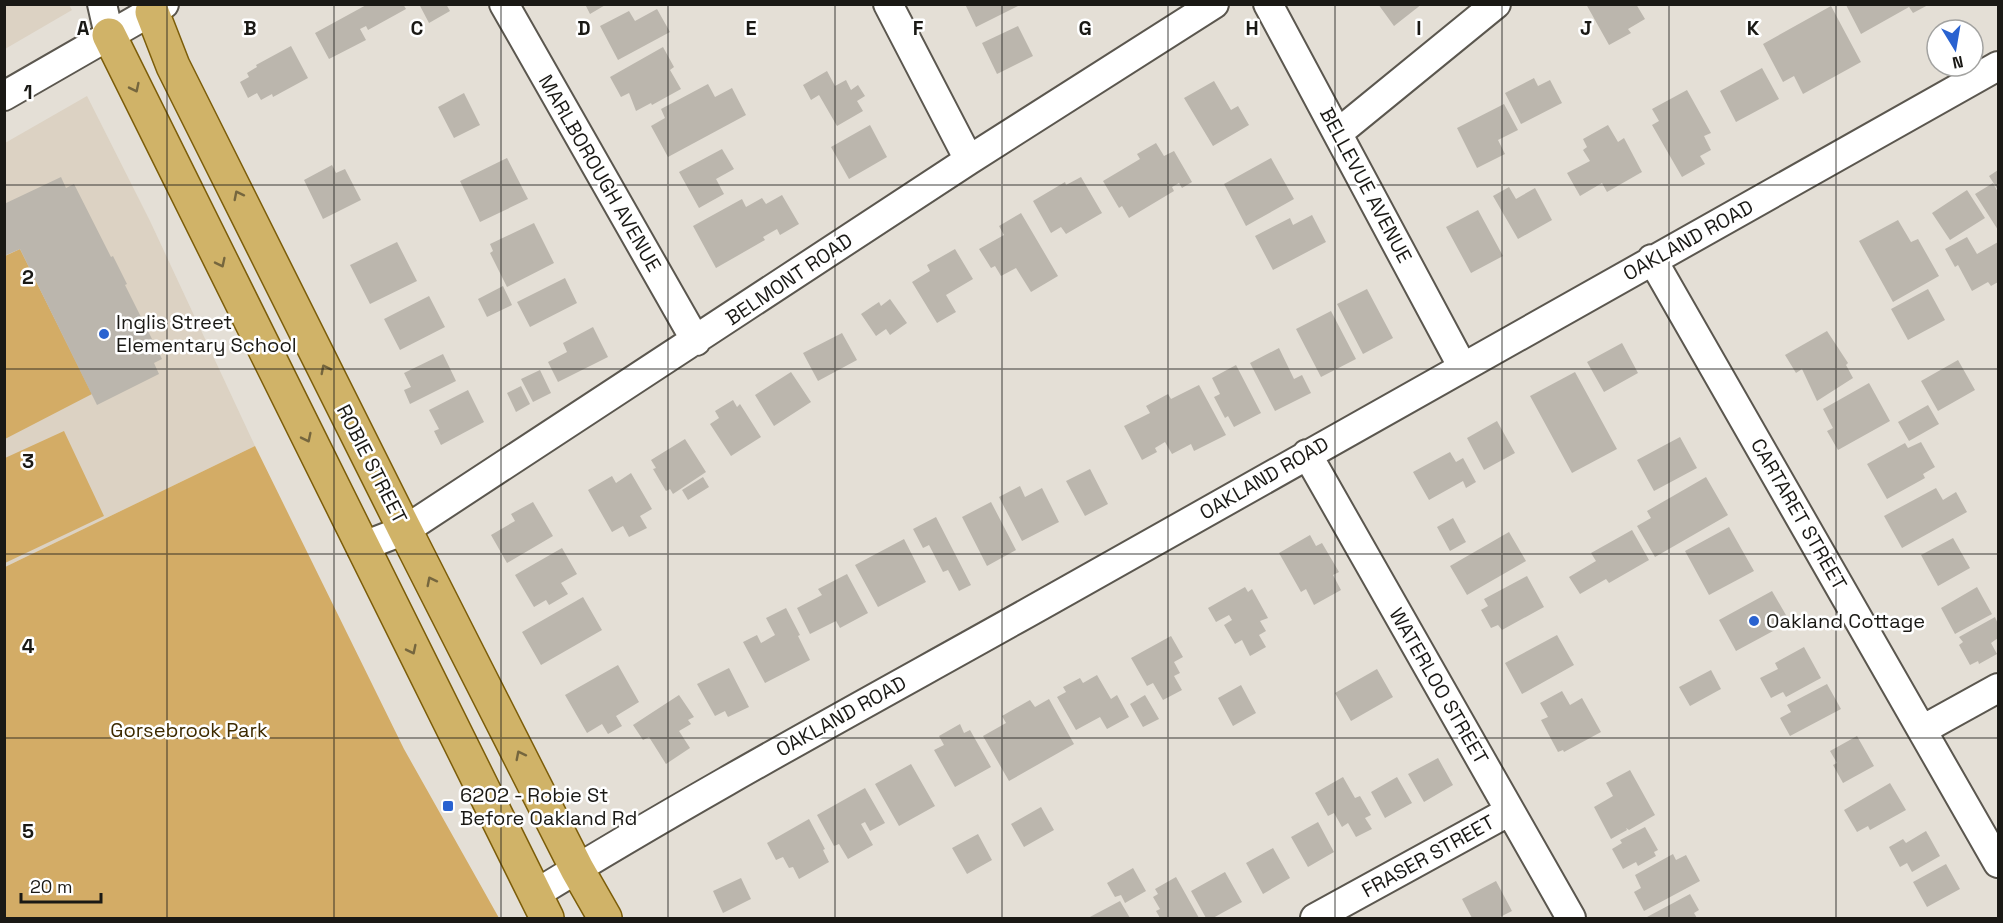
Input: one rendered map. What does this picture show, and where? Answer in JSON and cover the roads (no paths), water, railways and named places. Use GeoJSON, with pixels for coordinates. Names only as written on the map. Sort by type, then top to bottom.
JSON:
{"type":"FeatureCollection","features":[{"type":"Feature","properties":{"kind":"main road","name":"ROBIE STREET"},"geometry":{"type":"LineString","coordinates":[[154,7],[173,66],[405,530],[577,868],[605,918]]}},
{"type":"Feature","properties":{"kind":"main road"},"geometry":{"type":"LineString","coordinates":[[106,20],[361,547],[540,907]]}},
{"type":"Feature","properties":{"kind":"street","name":"MARLBOROUGH AVENUE"},"geometry":{"type":"LineString","coordinates":[[504,4],[696,341]]}},
{"type":"Feature","properties":{"kind":"street"},"geometry":{"type":"LineString","coordinates":[[888,4],[969,160]]}},
{"type":"Feature","properties":{"kind":"street","name":"BELMONT ROAD"},"geometry":{"type":"LineString","coordinates":[[361,547],[405,530],[969,160],[1214,4]]}},
{"type":"Feature","properties":{"kind":"street","name":"BELLEVUE AVENUE"},"geometry":{"type":"LineString","coordinates":[[1268,4],[1462,366]]}},
{"type":"Feature","properties":{"kind":"street"},"geometry":{"type":"LineString","coordinates":[[1338,133],[1496,4]]}},
{"type":"Feature","properties":{"kind":"street"},"geometry":{"type":"LineString","coordinates":[[4,96],[106,20],[154,7]]}},
{"type":"Feature","properties":{"kind":"street","name":"OAKLAND ROAD"},"geometry":{"type":"LineString","coordinates":[[540,907],[577,868],[781,749],[1998,66]]}},
{"type":"Feature","properties":{"kind":"street","name":"CARTARET STREET"},"geometry":{"type":"LineString","coordinates":[[1652,259],[1998,863]]}},
{"type":"Feature","properties":{"kind":"street","name":"WATERLOO STREET"},"geometry":{"type":"LineString","coordinates":[[1307,454],[1571,918]]}},
{"type":"Feature","properties":{"kind":"street"},"geometry":{"type":"LineString","coordinates":[[1922,730],[1998,688]]}},
{"type":"Feature","properties":{"kind":"street","name":"FRASER STREET"},"geometry":{"type":"LineString","coordinates":[[1315,918],[1510,811]]}},
{"type":"Feature","properties":{"kind":"place","name":"Inglis Street Elementary School"},"geometry":{"type":"Point","coordinates":[104,334]}},
{"type":"Feature","properties":{"kind":"place","name":"Oakland Cottage"},"geometry":{"type":"Point","coordinates":[1754,621]}},
{"type":"Feature","properties":{"kind":"place","name":"6202 - Robie St Before Oakland Rd"},"geometry":{"type":"Point","coordinates":[448,806]}},
{"type":"Feature","properties":{"kind":"park label","name":"Gorsebrook Park"},"geometry":{"type":"Point","coordinates":[189,730]}}]}
